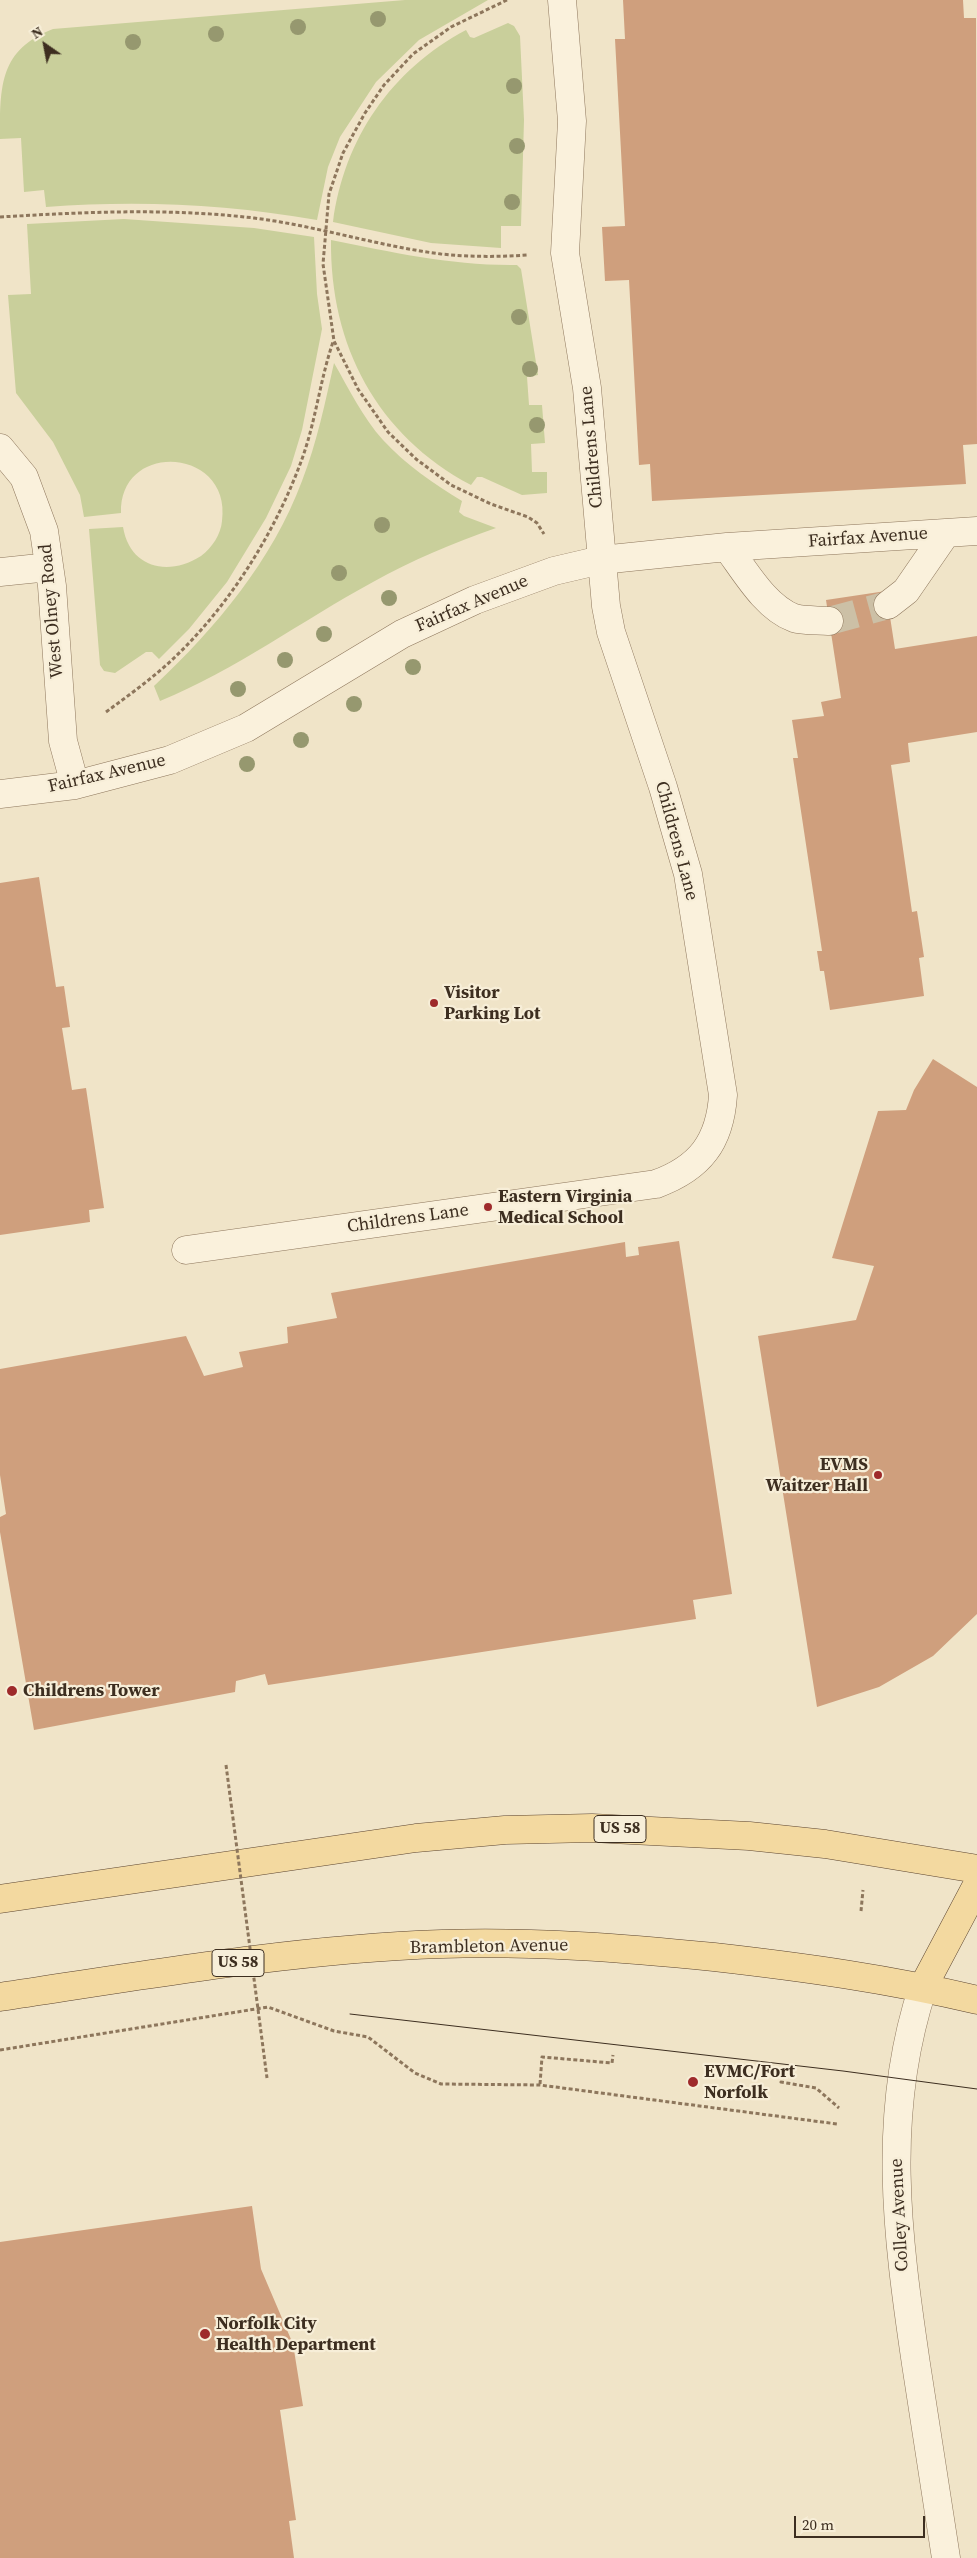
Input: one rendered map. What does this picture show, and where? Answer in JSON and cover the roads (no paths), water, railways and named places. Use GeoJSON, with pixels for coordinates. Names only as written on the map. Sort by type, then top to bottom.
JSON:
{"type":"FeatureCollection","features":[{"type":"Feature","properties":{"kind":"main road","name":"US 58"},"geometry":{"type":"LineString","coordinates":[[0,1899],[416,1838],[505,1830],[592,1828],[749,1836],[825,1844],[977,1869]]}},
{"type":"Feature","properties":{"kind":"main road","name":"Colley Avenue"},"geometry":{"type":"LineString","coordinates":[[923,1987],[977,1885]]}},
{"type":"Feature","properties":{"kind":"main road","name":"Brambleton Avenue"},"geometry":{"type":"LineString","coordinates":[[0,1997],[168,1972],[306,1955],[441,1944],[568,1945],[660,1952],[813,1969],[923,1987],[977,2000]]}},
{"type":"Feature","properties":{"kind":"street","name":"Childrens Lane"},"geometry":{"type":"LineString","coordinates":[[186,1250],[656,1184],[686,1170],[705,1154],[716,1134],[722,1115],[723,1095],[688,874],[663,787],[611,632],[601,560],[587,388],[565,253],[572,121],[562,0]]}},
{"type":"Feature","properties":{"kind":"street","name":"West Olney Road"},"geometry":{"type":"LineString","coordinates":[[0,448],[24,477],[44,531],[49,567],[63,741],[75,785]]}},
{"type":"Feature","properties":{"kind":"street","name":"Fairfax Avenue"},"geometry":{"type":"LineString","coordinates":[[0,794],[75,785],[170,760],[238,732],[410,630],[484,596],[554,571],[601,560],[727,547],[977,531]]}},
{"type":"Feature","properties":{"kind":"street"},"geometry":{"type":"LineString","coordinates":[[888,605],[906,591],[946,533]]}},
{"type":"Feature","properties":{"kind":"street"},"geometry":{"type":"LineString","coordinates":[[727,547],[753,582],[776,607],[794,618],[829,621]]}},
{"type":"Feature","properties":{"kind":"street"},"geometry":{"type":"LineString","coordinates":[[0,572],[49,567]]}},
{"type":"Feature","properties":{"kind":"street","name":"Colley Avenue"},"geometry":{"type":"LineString","coordinates":[[923,1987],[906,2046],[901,2078],[897,2114],[896,2187],[902,2266],[946,2558]]}},
{"type":"Feature","properties":{"kind":"tunnel"},"geometry":{"type":"LineString","coordinates":[[829,621],[888,605]]}},
{"type":"Feature","properties":{"kind":"tram line"},"geometry":{"type":"LineString","coordinates":[[350,2014],[843,2071],[977,2089]]}},
{"type":"Feature","properties":{"kind":"place","name":"Visitor Parking Lot"},"geometry":{"type":"Point","coordinates":[434,1003]}},
{"type":"Feature","properties":{"kind":"place","name":"Eastern Virginia Medical School"},"geometry":{"type":"Point","coordinates":[488,1207]}},
{"type":"Feature","properties":{"kind":"place","name":"EVMS Waitzer Hall"},"geometry":{"type":"Point","coordinates":[878,1475]}},
{"type":"Feature","properties":{"kind":"place","name":"Childrens Tower"},"geometry":{"type":"Point","coordinates":[12,1691]}},
{"type":"Feature","properties":{"kind":"place","name":"EVMC/Fort Norfolk"},"geometry":{"type":"Point","coordinates":[693,2082]}},
{"type":"Feature","properties":{"kind":"place","name":"Norfolk City Health Department"},"geometry":{"type":"Point","coordinates":[205,2334]}}]}
